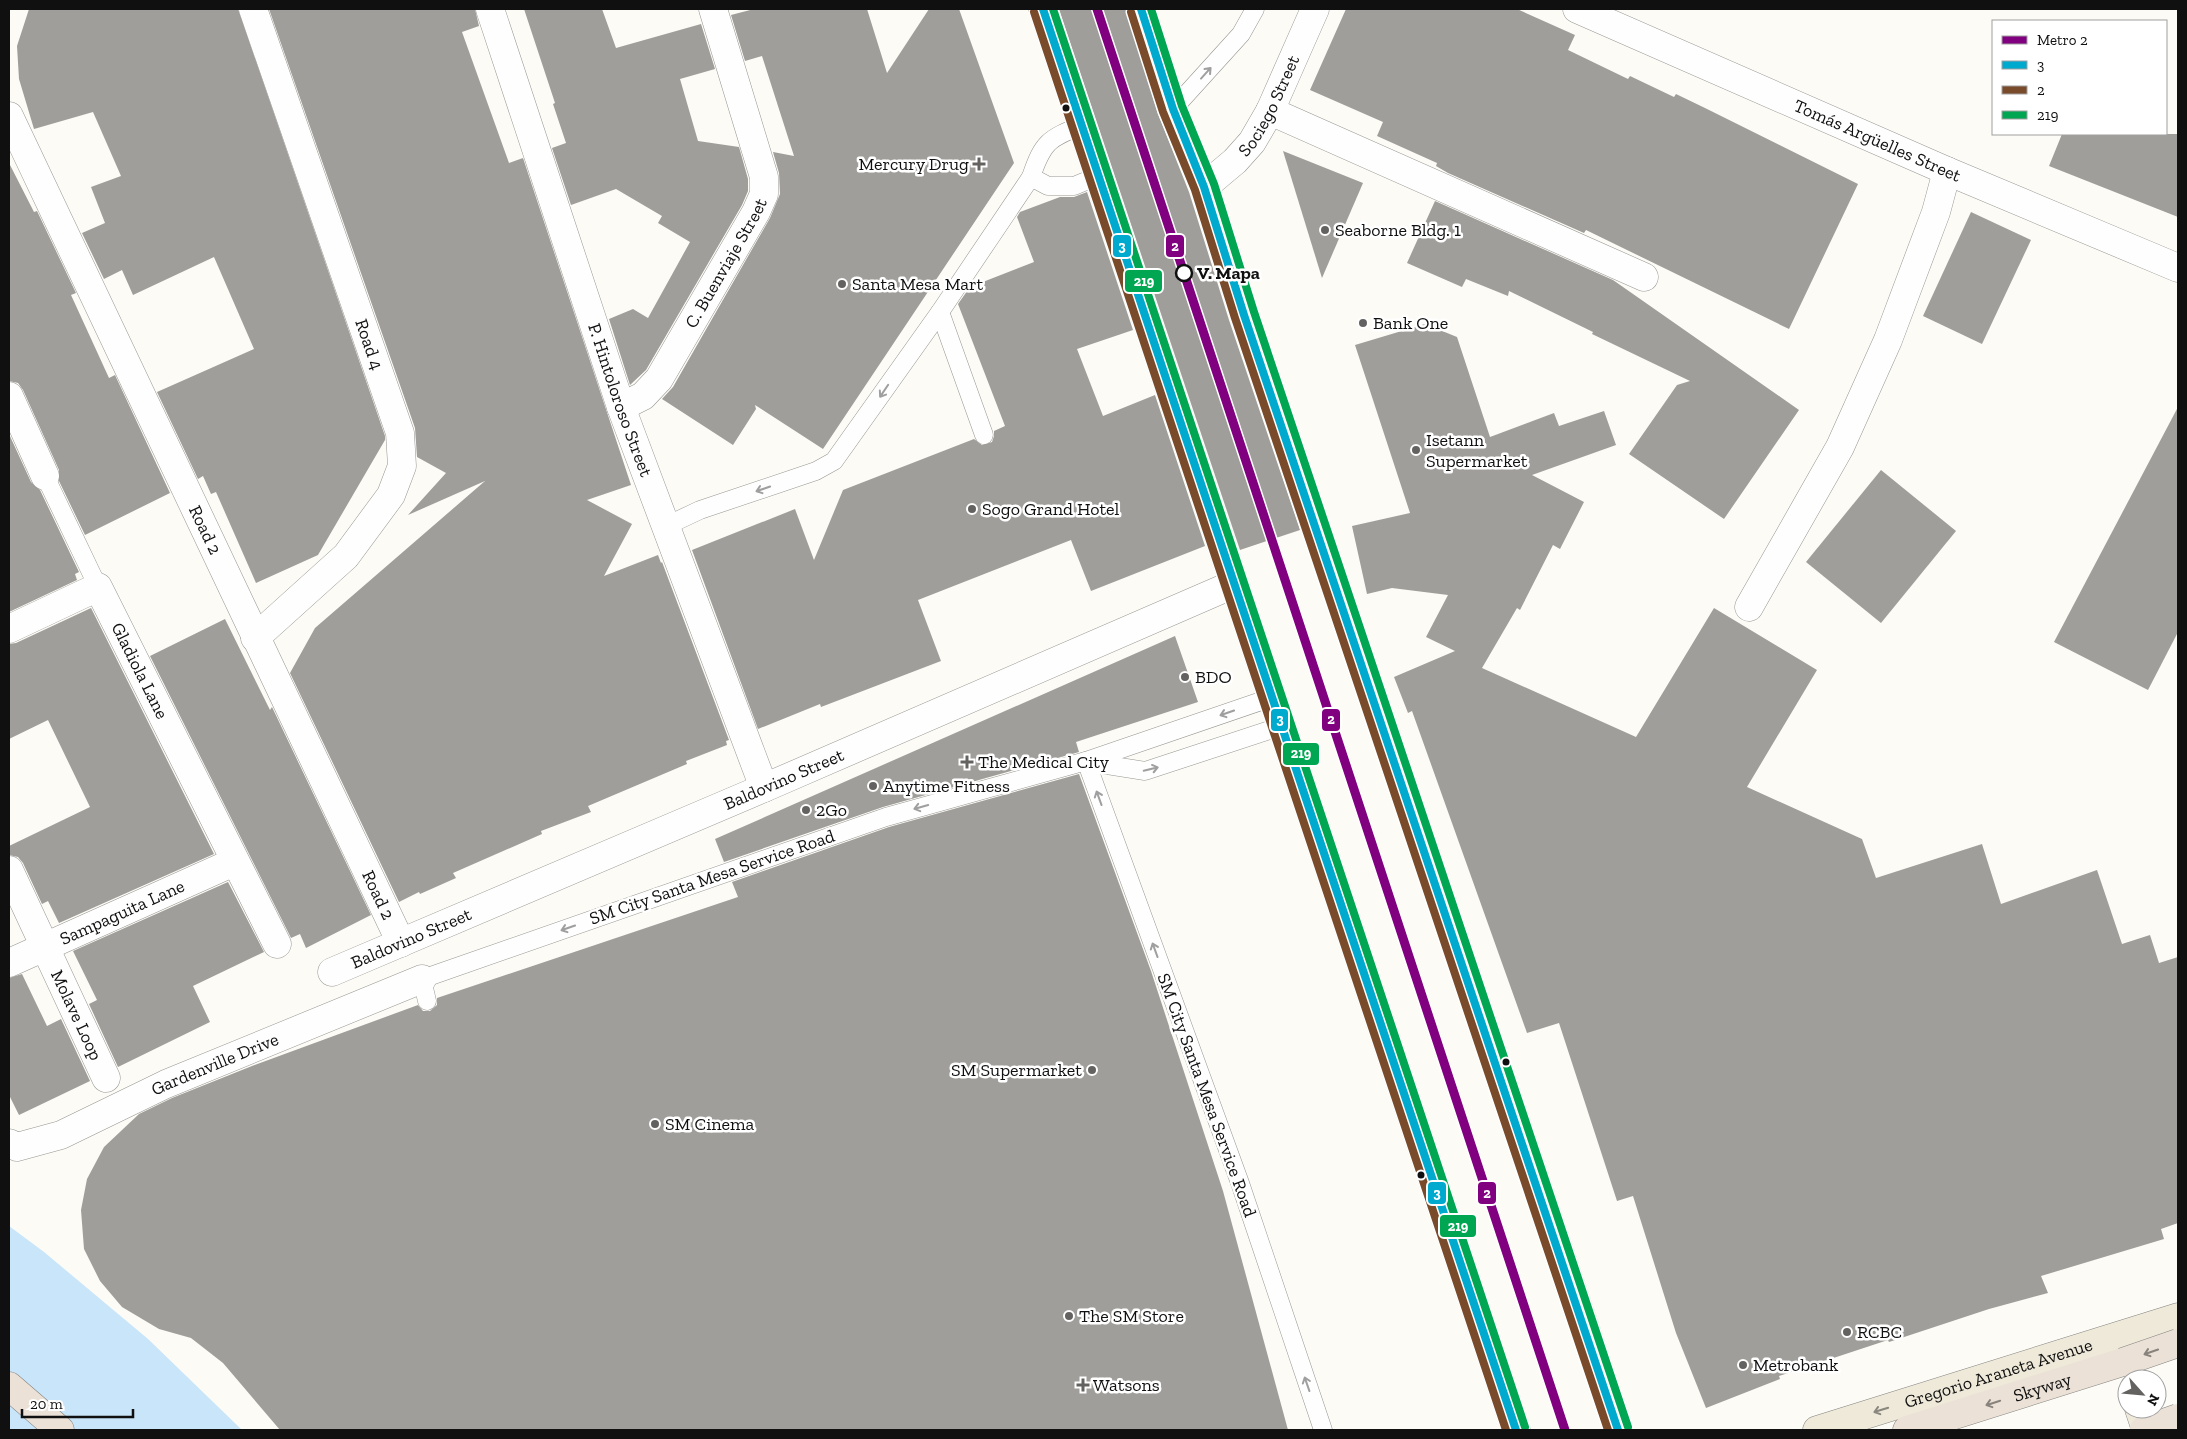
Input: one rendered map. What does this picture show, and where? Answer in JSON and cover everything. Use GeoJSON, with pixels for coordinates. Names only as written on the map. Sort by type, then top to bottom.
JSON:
{"type":"FeatureCollection","features":[{"type":"Feature","properties":{"kind":"highway","name":"Skyway"},"geometry":{"type":"LineString","coordinates":[[1907,1430],[2178,1343]]}},
{"type":"Feature","properties":{"kind":"highway"},"geometry":{"type":"LineString","coordinates":[[9,1386],[60,1430]]}},
{"type":"Feature","properties":{"kind":"highway"},"geometry":{"type":"LineString","coordinates":[[2145,1430],[2178,1418]]}},
{"type":"Feature","properties":{"kind":"main road"},"geometry":{"type":"LineString","coordinates":[[1043,9],[1516,1430]]}},
{"type":"Feature","properties":{"kind":"main road"},"geometry":{"type":"LineString","coordinates":[[1141,9],[1174,109],[1204,187],[1244,315],[1618,1430]]}},
{"type":"Feature","properties":{"kind":"main road","name":"Gregorio Araneta Avenue"},"geometry":{"type":"LineString","coordinates":[[1818,1430],[2178,1317]]}},
{"type":"Feature","properties":{"kind":"main road"},"geometry":{"type":"LineString","coordinates":[[2116,1337],[2126,1369]]}},
{"type":"Feature","properties":{"kind":"street","name":"Road 4"},"geometry":{"type":"LineString","coordinates":[[253,9],[400,433],[402,466],[391,495],[346,556],[255,638]]}},
{"type":"Feature","properties":{"kind":"street","name":"P. Hintoloroso Street"},"geometry":{"type":"LineString","coordinates":[[490,9],[621,407],[764,788]]}},
{"type":"Feature","properties":{"kind":"street","name":"C. Buenviaje Street"},"geometry":{"type":"LineString","coordinates":[[621,407],[642,396],[659,380],[756,212],[764,194],[764,177],[713,9]]}},
{"type":"Feature","properties":{"kind":"street","name":"Sociego Street"},"geometry":{"type":"LineString","coordinates":[[1204,187],[1235,161],[1252,142],[1270,111],[1315,9]]}},
{"type":"Feature","properties":{"kind":"street","name":"Tomás Argüelles Street"},"geometry":{"type":"LineString","coordinates":[[1576,9],[1946,172],[2178,268]]}},
{"type":"Feature","properties":{"kind":"street"},"geometry":{"type":"LineString","coordinates":[[1270,111],[1644,277]]}},
{"type":"Feature","properties":{"kind":"street","name":"Road 2"},"geometry":{"type":"LineString","coordinates":[[9,116],[401,943]]}},
{"type":"Feature","properties":{"kind":"street"},"geometry":{"type":"LineString","coordinates":[[1749,607],[1840,447],[1888,340],[1936,212],[1946,172]]}},
{"type":"Feature","properties":{"kind":"street","name":"Gladiola Lane"},"geometry":{"type":"LineString","coordinates":[[9,396],[45,476]]}},
{"type":"Feature","properties":{"kind":"street","name":"Baldovino Street"},"geometry":{"type":"LineString","coordinates":[[332,972],[764,788],[1234,584]]}},
{"type":"Feature","properties":{"kind":"street"},"geometry":{"type":"LineString","coordinates":[[9,629],[98,587]]}},
{"type":"Feature","properties":{"kind":"street","name":"Gladiola Lane"},"geometry":{"type":"LineString","coordinates":[[98,587],[234,862],[277,944]]}},
{"type":"Feature","properties":{"kind":"street","name":"Sampaguita Lane"},"geometry":{"type":"LineString","coordinates":[[9,963],[234,862]]}},
{"type":"Feature","properties":{"kind":"street","name":"Molave Loop"},"geometry":{"type":"LineString","coordinates":[[9,870],[106,1078]]}},
{"type":"Feature","properties":{"kind":"street","name":"Gardenville Drive"},"geometry":{"type":"LineString","coordinates":[[9,1143],[17,1147],[61,1135],[166,1084],[425,990]]}},
{"type":"Feature","properties":{"kind":"lane"},"geometry":{"type":"LineString","coordinates":[[1174,109],[1241,34],[1255,9]]}},
{"type":"Feature","properties":{"kind":"lane"},"geometry":{"type":"LineString","coordinates":[[666,526],[700,510],[816,471],[834,461],[860,428],[1031,177],[1039,155],[1054,137],[1082,125]]}},
{"type":"Feature","properties":{"kind":"lane"},"geometry":{"type":"LineString","coordinates":[[1031,177],[1048,186],[1074,186],[1098,176]]}},
{"type":"Feature","properties":{"kind":"lane"},"geometry":{"type":"LineString","coordinates":[[940,312],[984,434]]}},
{"type":"Feature","properties":{"kind":"lane","name":"Gladiola Lane"},"geometry":{"type":"LineString","coordinates":[[45,476],[98,587]]}},
{"type":"Feature","properties":{"kind":"lane","name":"SM City Santa Mesa Service Road"},"geometry":{"type":"LineString","coordinates":[[425,990],[886,817],[1086,761],[1273,697]]}},
{"type":"Feature","properties":{"kind":"lane","name":"SM City Santa Mesa Service Road"},"geometry":{"type":"LineString","coordinates":[[1086,761],[1145,771],[1282,726]]}},
{"type":"Feature","properties":{"kind":"lane","name":"SM City Santa Mesa Service Road"},"geometry":{"type":"LineString","coordinates":[[1086,761],[1240,1183],[1323,1430]]}},
{"type":"Feature","properties":{"kind":"water"},"geometry":{"type":"Polygon","coordinates":[[[9,1226],[44,1252],[148,1339],[242,1430],[9,1430],[9,1226]]]}},
{"type":"Feature","properties":{"kind":"building"},"geometry":{"type":"Polygon","coordinates":[[[29,9],[238,9],[385,436],[385,440],[318,555],[256,583],[216,492],[211,494],[203,476],[198,479],[157,392],[254,349],[214,257],[133,295],[122,270],[104,279],[82,233],[105,223],[91,187],[121,176],[93,112],[34,129],[19,79],[17,46],[29,9]]]}},
{"type":"Feature","properties":{"kind":"building"},"geometry":{"type":"Polygon","coordinates":[[[269,9],[475,9],[479,26],[462,32],[509,163],[523,158],[631,485],[587,500],[632,524],[604,576],[658,555],[729,740],[726,741],[727,745],[686,761],[687,764],[588,806],[591,812],[541,831],[542,834],[453,873],[456,878],[399,902],[290,673],[315,628],[485,481],[408,515],[446,473],[417,457],[415,428],[269,9]]]}},
{"type":"Feature","properties":{"kind":"building"},"geometry":{"type":"Polygon","coordinates":[[[524,9],[602,9],[616,48],[701,24],[715,69],[680,79],[698,141],[739,147],[748,179],[748,191],[742,205],[646,370],[630,385],[609,319],[633,309],[648,318],[690,242],[658,223],[662,216],[616,189],[571,205],[552,148],[566,143],[524,9]]]}},
{"type":"Feature","properties":{"kind":"building","name":"Santa Mesa Mart"},"geometry":{"type":"Polygon","coordinates":[[[754,9],[867,9],[887,73],[929,9],[959,9],[1014,163],[823,449],[755,405],[756,409],[733,445],[662,399],[673,387],[770,218],[780,194],[779,173],[773,152],[794,156],[762,56],[745,61],[731,15],[754,9]]]}},
{"type":"Feature","properties":{"kind":"building"},"geometry":{"type":"Polygon","coordinates":[[[1059,9],[1126,9],[1158,114],[1189,192],[1229,320],[1300,530],[1240,550],[1059,9]]]}},
{"type":"Feature","properties":{"kind":"building"},"geometry":{"type":"Polygon","coordinates":[[[1346,9],[1517,9],[1575,35],[1568,50],[1628,79],[1630,76],[1674,97],[1676,94],[1858,184],[1789,329],[1586,230],[1584,233],[1448,173],[1436,166],[1437,163],[1377,136],[1383,122],[1310,90],[1346,9]]]}},
{"type":"Feature","properties":{"kind":"building"},"geometry":{"type":"Polygon","coordinates":[[[2178,134],[2178,217],[2049,166],[2062,135],[2178,134]]]}},
{"type":"Feature","properties":{"kind":"building","name":"Seaborne Bldg. 1"},"geometry":{"type":"Polygon","coordinates":[[[1283,151],[1363,183],[1322,278],[1283,151]]]}},
{"type":"Feature","properties":{"kind":"building"},"geometry":{"type":"Polygon","coordinates":[[[9,163],[34,212],[37,211],[76,293],[71,295],[109,378],[115,375],[170,493],[85,535],[59,481],[59,470],[23,390],[18,383],[9,381],[9,163]]]}},
{"type":"Feature","properties":{"kind":"building"},"geometry":{"type":"Polygon","coordinates":[[[1087,192],[1133,330],[1077,349],[1103,416],[1155,395],[1205,546],[1091,591],[1071,540],[918,600],[941,661],[821,707],[820,704],[758,729],[692,550],[795,509],[814,560],[843,490],[974,439],[982,445],[992,442],[994,431],[1005,426],[958,304],[970,287],[1034,262],[1017,217],[1020,212],[1060,197],[1074,197],[1087,192]]]}},
{"type":"Feature","properties":{"kind":"building"},"geometry":{"type":"Polygon","coordinates":[[[1435,201],[1613,280],[1799,410],[1724,519],[1629,454],[1677,385],[1690,381],[1592,334],[1593,332],[1509,291],[1508,296],[1466,279],[1462,287],[1407,263],[1435,201]]]}},
{"type":"Feature","properties":{"kind":"building"},"geometry":{"type":"Polygon","coordinates":[[[1971,212],[2031,240],[1982,344],[1923,316],[1971,212]]]}},
{"type":"Feature","properties":{"kind":"building"},"geometry":{"type":"Polygon","coordinates":[[[1425,324],[1457,337],[1490,437],[1554,413],[1559,426],[1604,411],[1616,445],[1532,475],[1584,502],[1560,549],[1553,545],[1520,610],[1517,608],[1482,668],[1636,737],[1714,608],[1817,670],[1747,787],[1862,839],[1876,878],[1982,844],[2001,904],[2097,870],[2122,944],[2150,935],[2159,963],[2178,957],[2178,1223],[2161,1229],[2164,1239],[2041,1276],[2048,1293],[1989,1309],[1889,1342],[1888,1340],[1779,1376],[1780,1379],[1706,1408],[1676,1333],[1633,1196],[1617,1201],[1559,1023],[1527,1033],[1412,711],[1408,713],[1394,677],[1455,651],[1426,637],[1448,595],[1392,588],[1367,594],[1352,526],[1410,513],[1355,345],[1425,324]]]}},
{"type":"Feature","properties":{"kind":"building"},"geometry":{"type":"Polygon","coordinates":[[[2178,407],[2178,632],[2148,690],[2054,642],[2178,407]]]}},
{"type":"Feature","properties":{"kind":"building"},"geometry":{"type":"Polygon","coordinates":[[[9,434],[31,482],[40,490],[79,572],[75,574],[77,580],[9,612],[9,434]]]}},
{"type":"Feature","properties":{"kind":"building"},"geometry":{"type":"Polygon","coordinates":[[[1881,470],[1956,531],[1881,623],[1806,562],[1881,470]]]}},
{"type":"Feature","properties":{"kind":"building"},"geometry":{"type":"Polygon","coordinates":[[[91,608],[214,854],[59,923],[48,901],[42,904],[23,863],[18,857],[9,855],[9,846],[90,807],[48,720],[9,739],[9,644],[16,643],[91,608]]]}},
{"type":"Feature","properties":{"kind":"building"},"geometry":{"type":"Polygon","coordinates":[[[225,619],[270,710],[272,707],[371,915],[306,948],[300,934],[291,938],[150,656],[225,619]]]}},
{"type":"Feature","properties":{"kind":"building"},"geometry":{"type":"Polygon","coordinates":[[[1175,636],[1198,702],[1076,742],[1079,752],[883,807],[724,862],[715,839],[1175,636]]]}},
{"type":"Feature","properties":{"kind":"building"},"geometry":{"type":"Polygon","coordinates":[[[1079,774],[1151,971],[1223,1191],[1288,1430],[280,1430],[223,1363],[191,1338],[159,1329],[122,1307],[100,1281],[84,1249],[81,1210],[87,1179],[104,1147],[139,1114],[172,1098],[252,1066],[418,1005],[423,1011],[430,1011],[437,1005],[437,998],[738,897],[732,882],[889,827],[1079,774]]]}},
{"type":"Feature","properties":{"kind":"building"},"geometry":{"type":"Polygon","coordinates":[[[228,882],[264,952],[193,986],[210,1022],[118,1067],[89,1004],[97,1000],[73,951],[228,882]]]}},
{"type":"Feature","properties":{"kind":"building"},"geometry":{"type":"Polygon","coordinates":[[[22,974],[47,1026],[61,1019],[90,1081],[19,1115],[9,1095],[9,978],[22,974]]]}},
{"type":"Feature","properties":{"kind":"metro line","name":"2"},"geometry":{"type":"LineString","coordinates":[[1097,9],[1565,1430]]}},
{"type":"Feature","properties":{"kind":"transit line","name":"3"},"geometry":{"type":"LineString","coordinates":[[1043,9],[1516,1430]]}},
{"type":"Feature","properties":{"kind":"transit line","name":"219"},"geometry":{"type":"LineString","coordinates":[[1053,9],[1525,1427]]}},
{"type":"Feature","properties":{"kind":"transit line","name":"3"},"geometry":{"type":"LineString","coordinates":[[1141,9],[1173,109],[1204,187],[1244,315],[1618,1430]]}},
{"type":"Feature","properties":{"kind":"transit line","name":"219"},"geometry":{"type":"LineString","coordinates":[[1151,9],[1182,106],[1214,184],[1254,312],[1628,1427]]}},
{"type":"Feature","properties":{"kind":"transit line","name":"2"},"geometry":{"type":"LineString","coordinates":[[1034,12],[1506,1430]]}},
{"type":"Feature","properties":{"kind":"transit line","name":"2"},"geometry":{"type":"LineString","coordinates":[[1131,12],[1163,112],[1195,190],[1235,318],[1608,1430]]}},
{"type":"Feature","properties":{"kind":"place","name":"Mercury Drug"},"geometry":{"type":"Point","coordinates":[979,164]}},
{"type":"Feature","properties":{"kind":"place","name":"Seaborne Bldg. 1"},"geometry":{"type":"Point","coordinates":[1325,230]}},
{"type":"Feature","properties":{"kind":"place","name":"V. Mapa"},"geometry":{"type":"Point","coordinates":[1184,273]}},
{"type":"Feature","properties":{"kind":"place","name":"Santa Mesa Mart"},"geometry":{"type":"Point","coordinates":[842,284]}},
{"type":"Feature","properties":{"kind":"place","name":"Bank One"},"geometry":{"type":"Point","coordinates":[1363,323]}},
{"type":"Feature","properties":{"kind":"place","name":"Isetann Supermarket"},"geometry":{"type":"Point","coordinates":[1416,450]}},
{"type":"Feature","properties":{"kind":"place","name":"Sogo Grand Hotel"},"geometry":{"type":"Point","coordinates":[972,509]}},
{"type":"Feature","properties":{"kind":"place","name":"BDO"},"geometry":{"type":"Point","coordinates":[1185,677]}},
{"type":"Feature","properties":{"kind":"place","name":"The Medical City"},"geometry":{"type":"Point","coordinates":[967,762]}},
{"type":"Feature","properties":{"kind":"place","name":"Anytime Fitness"},"geometry":{"type":"Point","coordinates":[873,786]}},
{"type":"Feature","properties":{"kind":"place","name":"2Go"},"geometry":{"type":"Point","coordinates":[806,810]}},
{"type":"Feature","properties":{"kind":"place","name":"SM Supermarket"},"geometry":{"type":"Point","coordinates":[1092,1070]}},
{"type":"Feature","properties":{"kind":"place","name":"SM Cinema"},"geometry":{"type":"Point","coordinates":[655,1124]}},
{"type":"Feature","properties":{"kind":"place","name":"The SM Store"},"geometry":{"type":"Point","coordinates":[1069,1316]}},
{"type":"Feature","properties":{"kind":"place","name":"RCBC"},"geometry":{"type":"Point","coordinates":[1847,1332]}},
{"type":"Feature","properties":{"kind":"place","name":"Metrobank"},"geometry":{"type":"Point","coordinates":[1743,1365]}},
{"type":"Feature","properties":{"kind":"place","name":"Watsons"},"geometry":{"type":"Point","coordinates":[1083,1385]}}]}
